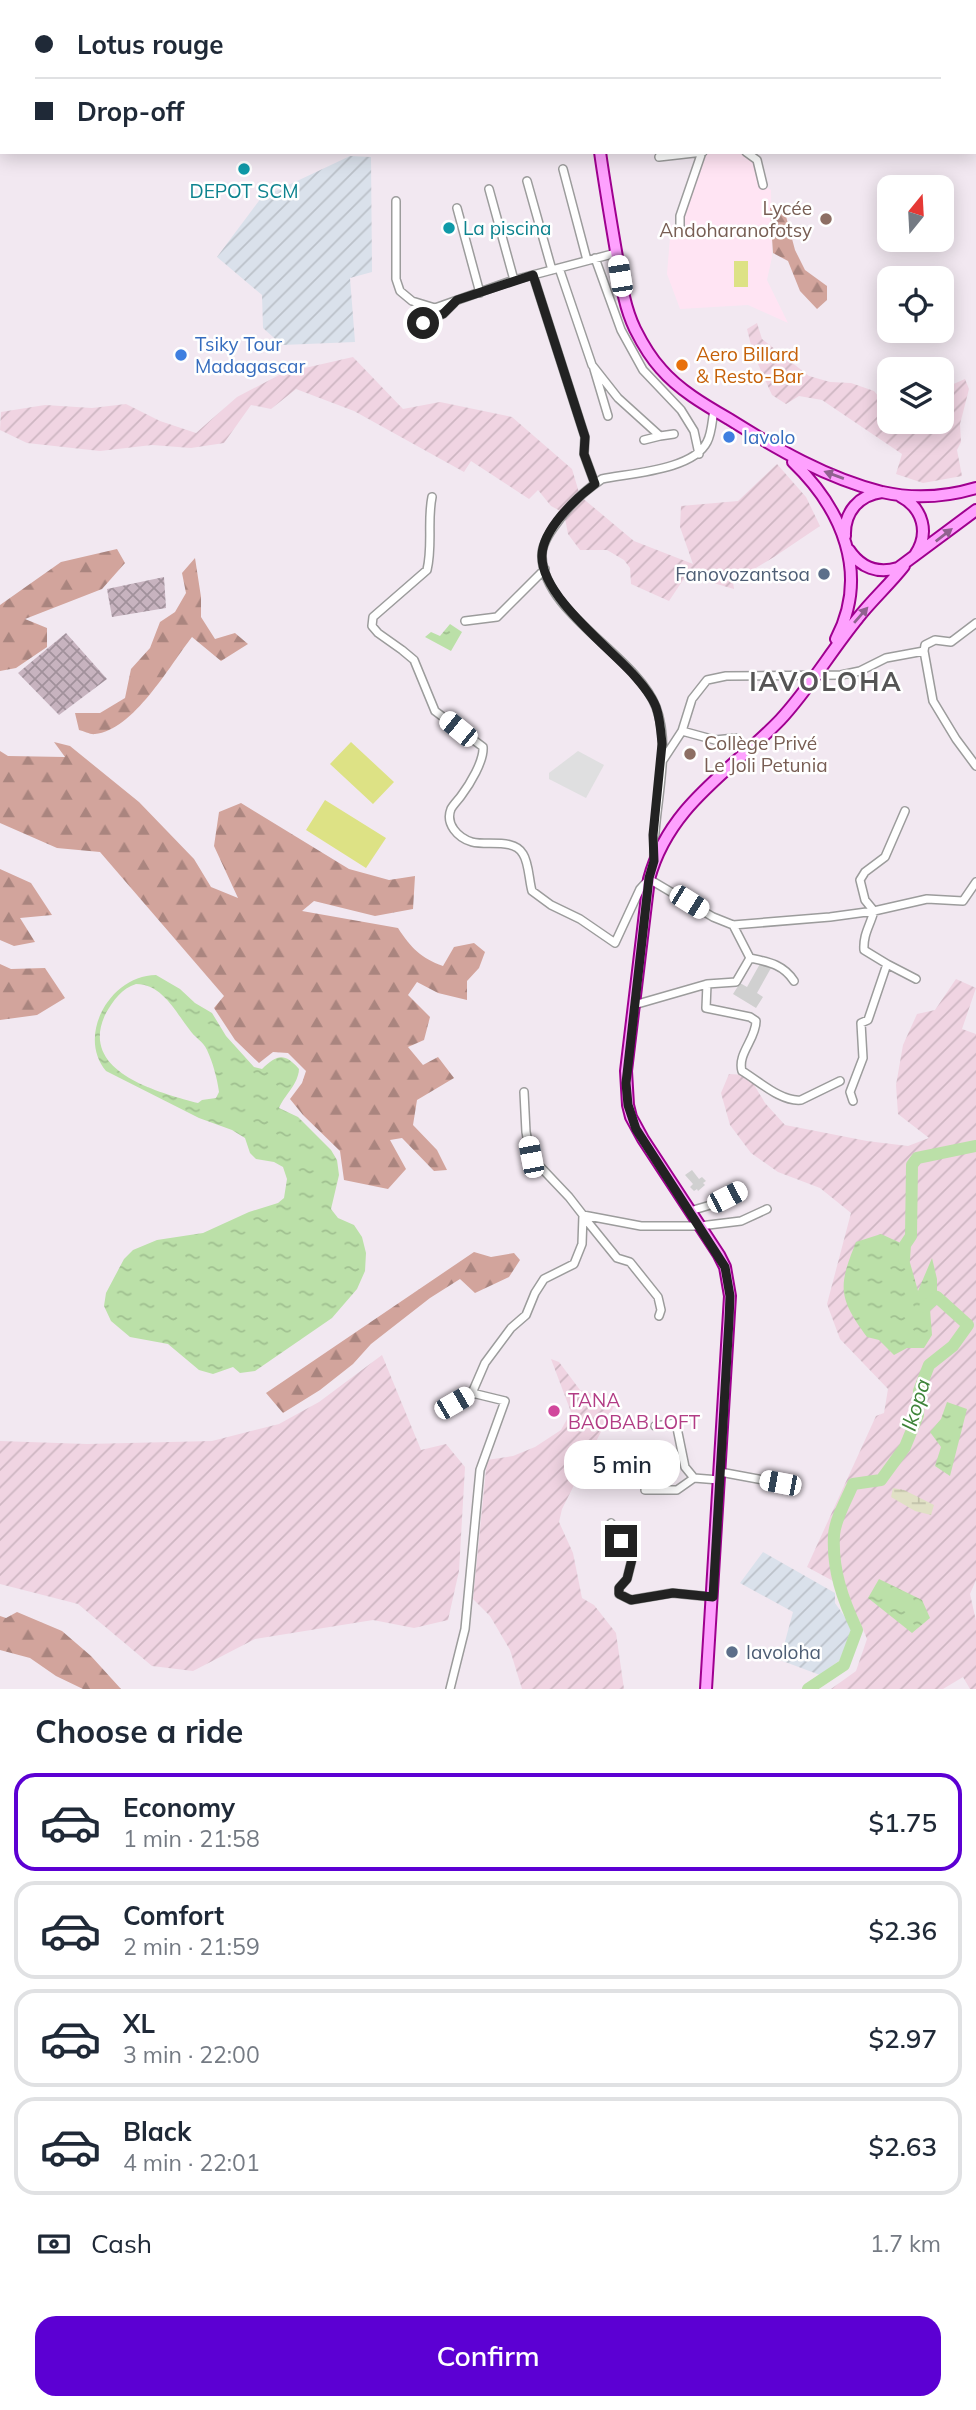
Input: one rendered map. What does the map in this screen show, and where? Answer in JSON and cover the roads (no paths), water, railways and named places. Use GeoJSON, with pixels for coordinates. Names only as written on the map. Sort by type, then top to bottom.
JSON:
{"type":"FeatureCollection","features":[{"type":"Feature","properties":{"kind":"main road"},"geometry":{"type":"LineString","coordinates":[[600,154],[624,298],[645,348],[673,382],[786,455],[839,477],[897,494],[935,496],[976,488]]}},
{"type":"Feature","properties":{"kind":"main road"},"geometry":{"type":"LineString","coordinates":[[786,455],[825,497],[857,560],[873,569],[892,570],[908,563],[976,510]]}},
{"type":"Feature","properties":{"kind":"main road"},"geometry":{"type":"LineString","coordinates":[[818,671],[839,633],[849,601],[852,577],[846,541],[846,520],[852,509],[866,497],[884,492]]}},
{"type":"Feature","properties":{"kind":"main road"},"geometry":{"type":"LineString","coordinates":[[706,1689],[730,1296],[725,1267],[636,1129],[628,1105],[626,1071],[649,878],[654,861],[671,828],[700,793],[782,718],[860,615],[908,563],[922,543],[923,523],[914,506],[897,494]]}},
{"type":"Feature","properties":{"kind":"street"},"geometry":{"type":"LineString","coordinates":[[659,157],[685,154]]}},
{"type":"Feature","properties":{"kind":"street"},"geometry":{"type":"LineString","coordinates":[[680,227],[680,216],[702,154]]}},
{"type":"Feature","properties":{"kind":"street"},"geometry":{"type":"LineString","coordinates":[[749,154],[757,160],[764,185]]}},
{"type":"Feature","properties":{"kind":"street"},"geometry":{"type":"LineString","coordinates":[[563,169],[591,259],[621,330],[643,370],[681,410],[694,431],[699,453]]}},
{"type":"Feature","properties":{"kind":"street"},"geometry":{"type":"LineString","coordinates":[[527,181],[608,416]]}},
{"type":"Feature","properties":{"kind":"street"},"geometry":{"type":"LineString","coordinates":[[489,189],[514,280]]}},
{"type":"Feature","properties":{"kind":"street"},"geometry":{"type":"LineString","coordinates":[[396,201],[396,279],[400,290],[412,301],[435,308],[514,280],[616,253]]}},
{"type":"Feature","properties":{"kind":"street"},"geometry":{"type":"LineString","coordinates":[[457,208],[480,293]]}},
{"type":"Feature","properties":{"kind":"street"},"geometry":{"type":"LineString","coordinates":[[533,275],[585,437],[584,454],[595,484]]}},
{"type":"Feature","properties":{"kind":"street"},"geometry":{"type":"LineString","coordinates":[[423,323],[443,314],[457,300]]}},
{"type":"Feature","properties":{"kind":"street"},"geometry":{"type":"LineString","coordinates":[[592,365],[618,398],[660,436]]}},
{"type":"Feature","properties":{"kind":"street"},"geometry":{"type":"LineString","coordinates":[[654,861],[653,835],[662,744],[655,706],[642,685],[561,599],[549,581],[542,555],[553,528],[572,504],[602,479],[676,465],[699,453],[708,440],[713,410]]}},
{"type":"Feature","properties":{"kind":"street"},"geometry":{"type":"LineString","coordinates":[[644,440],[674,434]]}},
{"type":"Feature","properties":{"kind":"street"},"geometry":{"type":"LineString","coordinates":[[432,497],[427,570],[373,617],[372,625],[378,633],[414,660],[435,711],[483,747],[484,754],[463,794],[451,809],[453,829],[466,840],[482,845],[507,844],[516,847],[524,854],[532,891],[551,905],[580,919],[615,943],[640,889],[649,878],[713,917],[733,925],[874,911],[927,899],[963,901],[973,893],[976,882]]}},
{"type":"Feature","properties":{"kind":"street"},"geometry":{"type":"LineString","coordinates":[[465,621],[497,617],[545,569]]}},
{"type":"Feature","properties":{"kind":"street"},"geometry":{"type":"LineString","coordinates":[[976,623],[951,642],[935,640],[925,645],[924,651],[933,701],[976,766]]}},
{"type":"Feature","properties":{"kind":"street"},"geometry":{"type":"LineString","coordinates":[[661,763],[682,731],[692,699],[707,680],[726,676],[818,671],[841,675],[860,671],[886,658],[924,651]]}},
{"type":"Feature","properties":{"kind":"street"},"geometry":{"type":"LineString","coordinates":[[682,731],[715,740],[734,738]]}},
{"type":"Feature","properties":{"kind":"street"},"geometry":{"type":"LineString","coordinates":[[874,911],[864,900],[860,880],[865,872],[885,857],[905,810]]}},
{"type":"Feature","properties":{"kind":"street"},"geometry":{"type":"LineString","coordinates":[[874,911],[863,937],[864,950],[916,979]]}},
{"type":"Feature","properties":{"kind":"street"},"geometry":{"type":"LineString","coordinates":[[733,925],[750,958],[778,965],[788,971],[794,981]]}},
{"type":"Feature","properties":{"kind":"street"},"geometry":{"type":"LineString","coordinates":[[634,1005],[707,984],[736,982],[750,958]]}},
{"type":"Feature","properties":{"kind":"street"},"geometry":{"type":"LineString","coordinates":[[853,1101],[850,1092],[863,1058],[860,1023],[868,1020],[887,964]]}},
{"type":"Feature","properties":{"kind":"street"},"geometry":{"type":"LineString","coordinates":[[707,984],[706,1008],[750,1017],[755,1021],[753,1038],[742,1058],[742,1071],[794,1101],[840,1081]]}},
{"type":"Feature","properties":{"kind":"street"},"geometry":{"type":"LineString","coordinates":[[524,1092],[526,1132],[531,1157],[569,1197],[617,1258],[630,1262],[658,1297],[661,1310],[659,1317]]}},
{"type":"Feature","properties":{"kind":"street"},"geometry":{"type":"LineString","coordinates":[[690,1211],[714,1204],[740,1190]]}},
{"type":"Feature","properties":{"kind":"street"},"geometry":{"type":"LineString","coordinates":[[583,1215],[641,1226],[700,1226],[741,1221],[767,1209]]}},
{"type":"Feature","properties":{"kind":"street"},"geometry":{"type":"LineString","coordinates":[[442,1412],[472,1393],[485,1363],[511,1328],[527,1315],[535,1293],[544,1279],[574,1264],[582,1244],[583,1215]]}},
{"type":"Feature","properties":{"kind":"street"},"geometry":{"type":"LineString","coordinates":[[450,1689],[465,1629],[480,1470],[505,1401],[472,1393]]}},
{"type":"Feature","properties":{"kind":"street"},"geometry":{"type":"LineString","coordinates":[[655,1426],[676,1423],[685,1467],[694,1478]]}},
{"type":"Feature","properties":{"kind":"street"},"geometry":{"type":"LineString","coordinates":[[645,1490],[677,1490],[694,1478],[719,1476],[780,1483]]}},
{"type":"Feature","properties":{"kind":"street"},"geometry":{"type":"LineString","coordinates":[[611,1523],[632,1559],[627,1579],[619,1588],[619,1594],[631,1600],[673,1593],[713,1597]]}},
{"type":"Feature","properties":{"kind":"water"},"geometry":{"type":"Polygon","coordinates":[[[450,624],[462,632],[451,651],[425,637],[431,632],[440,636],[450,624]]]}},
{"type":"Feature","properties":{"kind":"water"},"geometry":{"type":"Polygon","coordinates":[[[156,975],[212,1013],[226,1036],[254,1067],[262,1069],[280,1057],[289,1060],[299,1069],[296,1080],[279,1108],[298,1117],[331,1150],[337,1160],[339,1175],[331,1209],[338,1218],[354,1225],[362,1237],[366,1253],[365,1271],[357,1289],[332,1318],[255,1371],[240,1373],[233,1367],[213,1374],[199,1370],[168,1344],[130,1337],[111,1321],[104,1306],[106,1293],[124,1259],[133,1250],[157,1240],[203,1233],[249,1212],[278,1203],[284,1198],[287,1179],[283,1167],[274,1162],[256,1159],[250,1153],[245,1138],[232,1130],[199,1118],[106,1071],[98,1057],[95,1041],[97,1025],[112,996],[125,985],[156,975]],[[136,984],[122,992],[106,1013],[100,1033],[102,1050],[112,1064],[126,1076],[143,1085],[198,1103],[216,1098],[219,1092],[217,1081],[205,1047],[161,993],[145,985],[136,984]]]}},
{"type":"Feature","properties":{"kind":"water"},"geometry":{"type":"Polygon","coordinates":[[[881,1234],[905,1245],[918,1291],[932,1258],[937,1279],[937,1297],[930,1309],[932,1335],[924,1348],[907,1348],[894,1355],[879,1340],[867,1337],[846,1301],[844,1281],[856,1242],[881,1234]]]}},
{"type":"Feature","properties":{"kind":"water"},"geometry":{"type":"Polygon","coordinates":[[[947,1402],[967,1409],[950,1476],[935,1466],[941,1447],[930,1432],[941,1419],[947,1402]]]}},
{"type":"Feature","properties":{"kind":"water"},"geometry":{"type":"Polygon","coordinates":[[[879,1579],[922,1600],[930,1618],[912,1633],[868,1598],[879,1579]]]}},
{"type":"Feature","properties":{"kind":"waterway","name":"Ikopa"},"geometry":{"type":"LineString","coordinates":[[904,1259],[905,1245],[911,1236],[912,1165],[917,1158],[976,1146]]}},
{"type":"Feature","properties":{"kind":"waterway","name":"Ikopa"},"geometry":{"type":"LineString","coordinates":[[808,1689],[844,1665],[857,1630],[843,1596],[835,1560],[834,1535],[842,1509],[853,1484],[881,1480],[905,1447],[918,1415],[919,1391],[929,1365],[953,1346],[968,1325],[937,1297],[925,1307]]}},
{"type":"Feature","properties":{"kind":"place","name":"DEPOT SCM"},"geometry":{"type":"Point","coordinates":[244,169]}},
{"type":"Feature","properties":{"kind":"place","name":"Lycée Andoharanofotsy"},"geometry":{"type":"Point","coordinates":[826,219]}},
{"type":"Feature","properties":{"kind":"place","name":"La piscina"},"geometry":{"type":"Point","coordinates":[449,228]}},
{"type":"Feature","properties":{"kind":"place","name":"Tsiky Tour Madagascar"},"geometry":{"type":"Point","coordinates":[181,355]}},
{"type":"Feature","properties":{"kind":"place","name":"Aero Billard & Resto-Bar"},"geometry":{"type":"Point","coordinates":[682,365]}},
{"type":"Feature","properties":{"kind":"place","name":"Iavolo"},"geometry":{"type":"Point","coordinates":[729,437]}},
{"type":"Feature","properties":{"kind":"place","name":"Fanovozantsoa"},"geometry":{"type":"Point","coordinates":[824,574]}},
{"type":"Feature","properties":{"kind":"place","name":"Collège Privé Le Joli Petunia"},"geometry":{"type":"Point","coordinates":[690,754]}},
{"type":"Feature","properties":{"kind":"place","name":"TANA BAOBAB LOFT"},"geometry":{"type":"Point","coordinates":[554,1411]}},
{"type":"Feature","properties":{"kind":"place","name":"Iavoloha"},"geometry":{"type":"Point","coordinates":[732,1652]}},
{"type":"Feature","properties":{"kind":"district","name":"IAVOLOHA"},"geometry":{"type":"Point","coordinates":[826,682]}}]}
